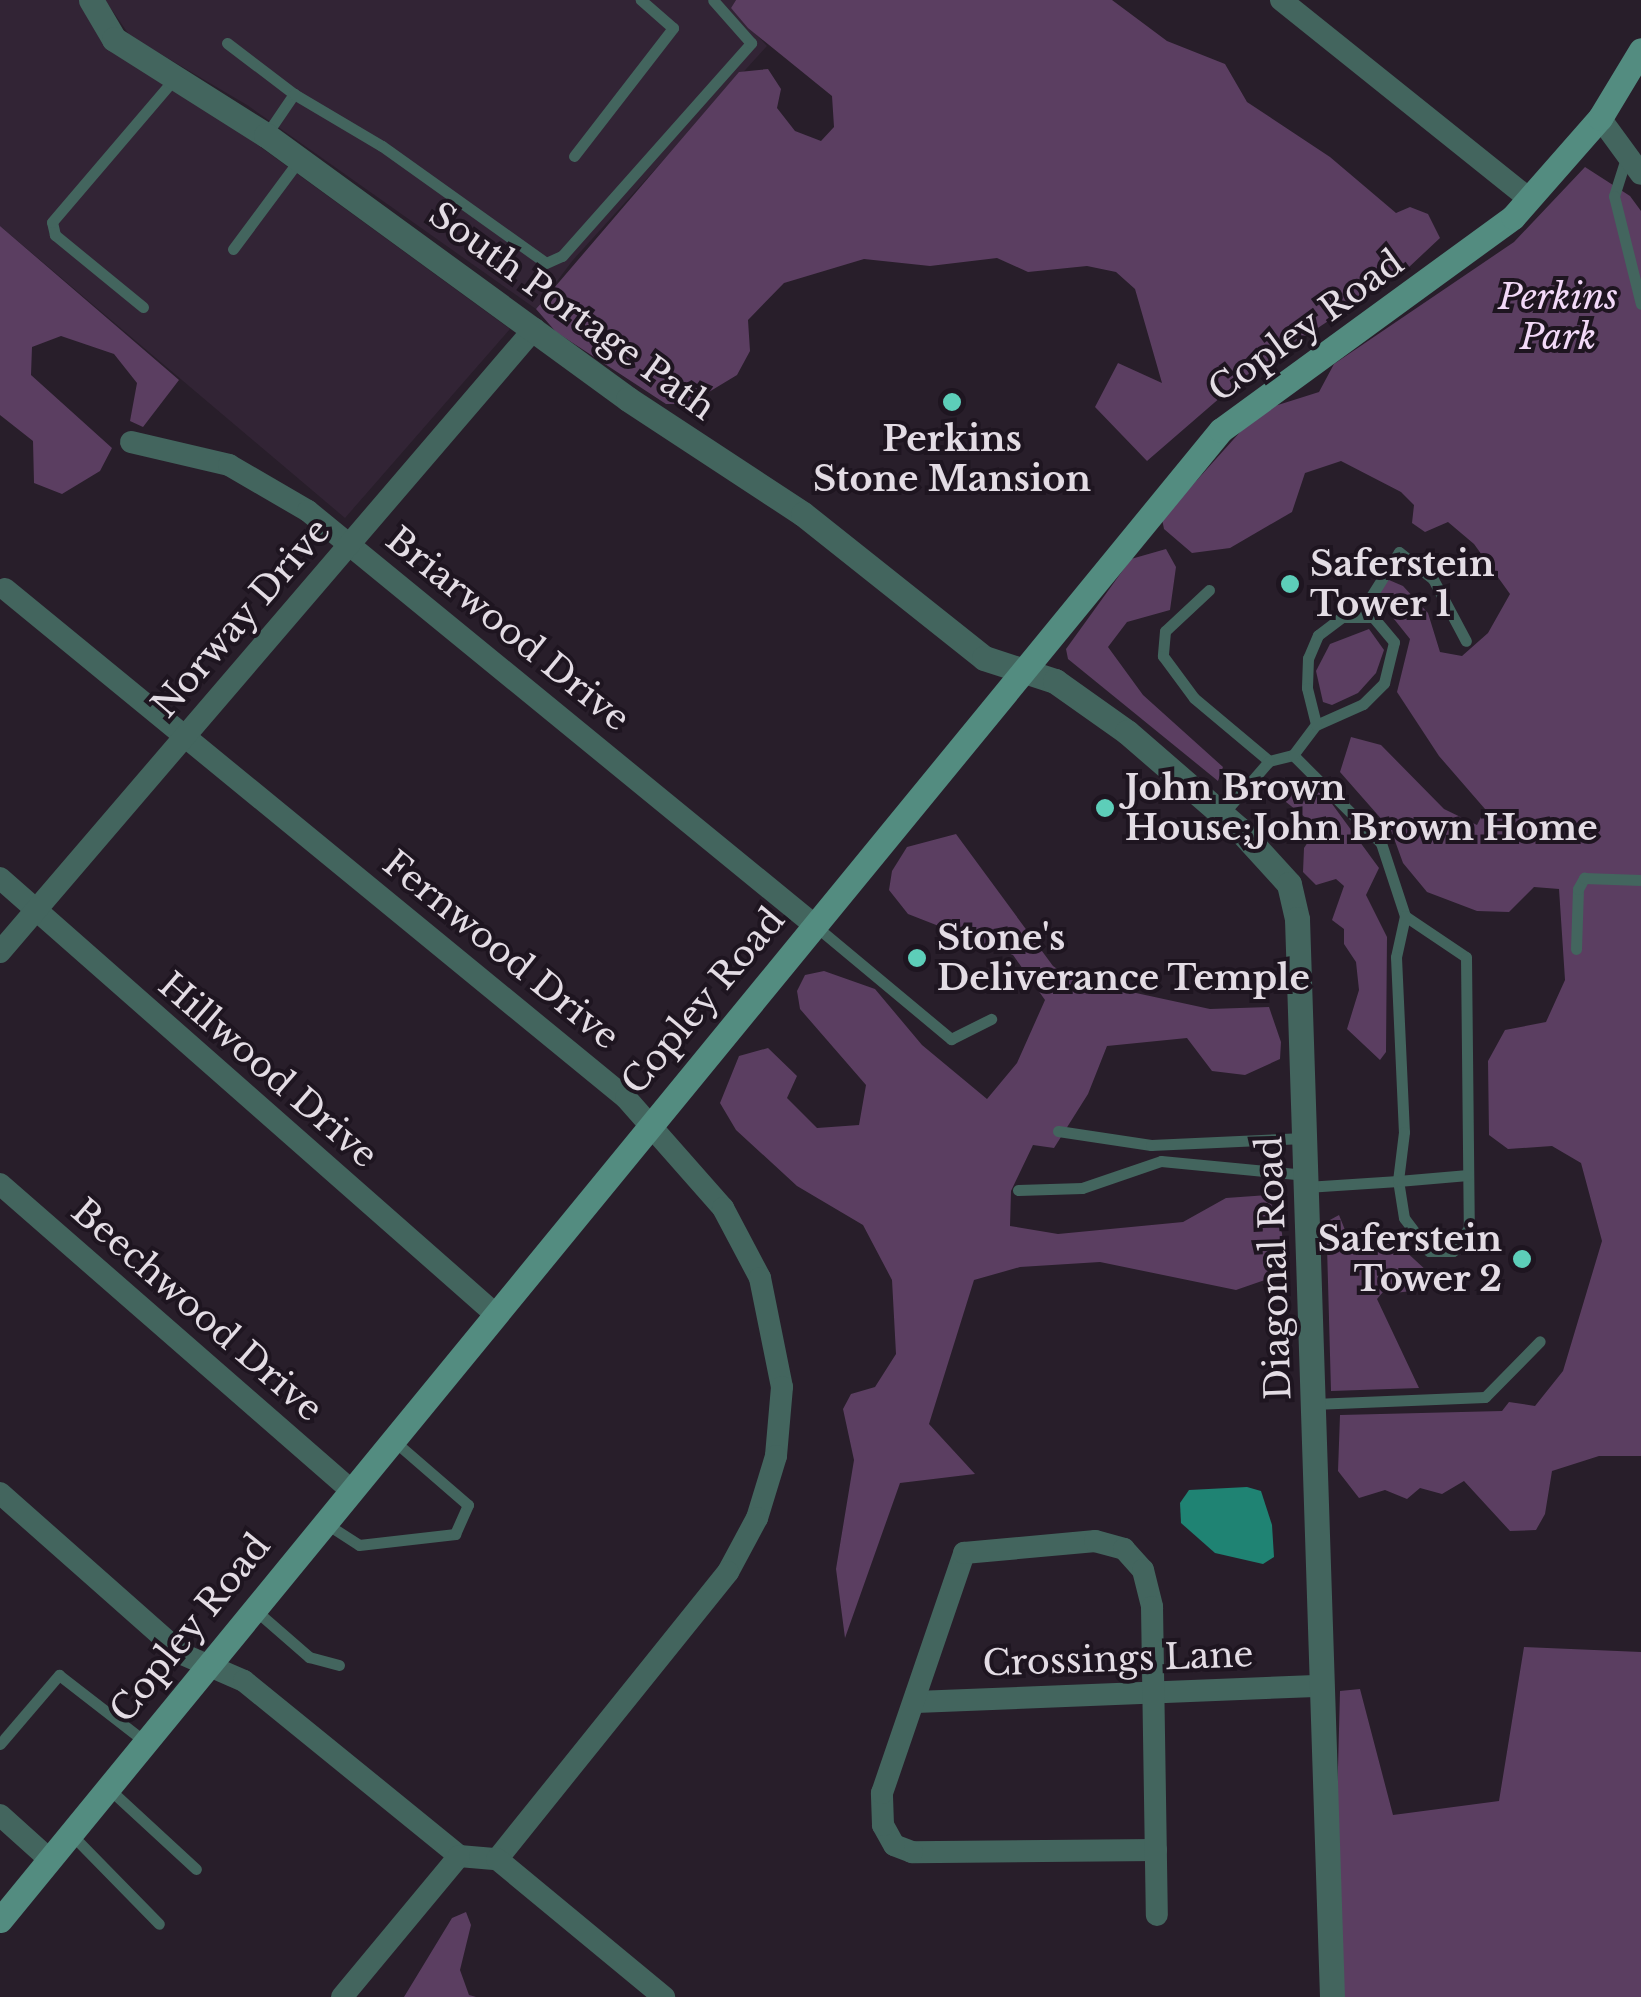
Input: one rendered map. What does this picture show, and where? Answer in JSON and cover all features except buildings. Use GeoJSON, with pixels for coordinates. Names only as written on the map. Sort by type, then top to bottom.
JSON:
{"type":"FeatureCollection","features":[{"type":"Feature","properties":{"kind":"main road","name":"Copley Road"},"geometry":{"type":"LineString","coordinates":[[0,1920],[649,1121],[1021,669],[1234,418],[1496,232],[1600,118],[1641,50]]}},
{"type":"Feature","properties":{"kind":"street","name":"South Portage Path"},"geometry":{"type":"LineString","coordinates":[[91,0],[114,39],[266,135],[534,329],[803,514],[984,658],[1021,669]]}},
{"type":"Feature","properties":{"kind":"street"},"geometry":{"type":"LineString","coordinates":[[1281,0],[1530,199]]}},
{"type":"Feature","properties":{"kind":"street"},"geometry":{"type":"LineString","coordinates":[[1600,118],[1634,164]]}},
{"type":"Feature","properties":{"kind":"street","name":"Norway Drive"},"geometry":{"type":"LineString","coordinates":[[0,952],[534,329]]}},
{"type":"Feature","properties":{"kind":"street","name":"Briarwood Drive"},"geometry":{"type":"LineString","coordinates":[[130,442],[229,464],[272,486],[351,545],[813,924]]}},
{"type":"Feature","properties":{"kind":"street","name":"Fernwood Drive"},"geometry":{"type":"LineString","coordinates":[[5,589],[649,1121],[723,1208],[760,1278],[781,1366],[776,1456],[757,1518],[728,1572],[497,1859]]}},
{"type":"Feature","properties":{"kind":"street","name":"Diagonal Road"},"geometry":{"type":"LineString","coordinates":[[1021,669],[1055,681],[1126,732],[1223,814],[1280,871],[1294,900],[1332,1997]]}},
{"type":"Feature","properties":{"kind":"street","name":"Hillwood Drive"},"geometry":{"type":"LineString","coordinates":[[0,878],[34,912],[493,1312]]}},
{"type":"Feature","properties":{"kind":"street","name":"Beechwood Drive"},"geometry":{"type":"LineString","coordinates":[[0,1184],[349,1488]]}},
{"type":"Feature","properties":{"kind":"street"},"geometry":{"type":"LineString","coordinates":[[0,1493],[182,1654],[244,1681],[460,1856],[497,1859],[664,1997]]}},
{"type":"Feature","properties":{"kind":"street"},"geometry":{"type":"LineString","coordinates":[[1156,1850],[912,1852],[894,1844],[883,1825],[882,1793],[964,1552],[1095,1541],[1124,1549],[1143,1570],[1152,1607],[1153,1693],[1156,1850],[1157,1915]]}},
{"type":"Feature","properties":{"kind":"street","name":"Crossings Lane"},"geometry":{"type":"LineString","coordinates":[[916,1702],[1322,1686]]}},
{"type":"Feature","properties":{"kind":"street"},"geometry":{"type":"LineString","coordinates":[[0,1815],[49,1860]]}},
{"type":"Feature","properties":{"kind":"street"},"geometry":{"type":"LineString","coordinates":[[342,1997],[460,1856]]}},
{"type":"Feature","properties":{"kind":"lane"},"geometry":{"type":"LineString","coordinates":[[574,156],[673,28],[641,0]]}},
{"type":"Feature","properties":{"kind":"lane"},"geometry":{"type":"LineString","coordinates":[[227,43],[294,94],[382,146],[546,264],[562,256],[752,43],[712,0]]}},
{"type":"Feature","properties":{"kind":"lane"},"geometry":{"type":"LineString","coordinates":[[143,306],[55,235],[52,222],[175,78]]}},
{"type":"Feature","properties":{"kind":"lane"},"geometry":{"type":"LineString","coordinates":[[266,135],[294,94]]}},
{"type":"Feature","properties":{"kind":"lane"},"geometry":{"type":"LineString","coordinates":[[233,249],[300,159]]}},
{"type":"Feature","properties":{"kind":"lane"},"geometry":{"type":"LineString","coordinates":[[1634,164],[1614,196],[1641,304]]}},
{"type":"Feature","properties":{"kind":"lane"},"geometry":{"type":"LineString","coordinates":[[1316,725],[1308,658],[1329,625],[1360,614],[1399,552],[1433,579],[1466,642]]}},
{"type":"Feature","properties":{"kind":"lane"},"geometry":{"type":"LineString","coordinates":[[1209,590],[1165,632],[1164,656],[1194,698],[1268,761]]}},
{"type":"Feature","properties":{"kind":"lane"},"geometry":{"type":"LineString","coordinates":[[1223,814],[1268,761],[1293,756],[1316,725],[1363,704],[1384,683],[1394,660],[1386,626],[1360,614]]}},
{"type":"Feature","properties":{"kind":"lane"},"geometry":{"type":"LineString","coordinates":[[1293,756],[1381,843],[1405,916],[1396,957],[1404,1132],[1398,1181],[1404,1218],[1429,1251],[1454,1250],[1469,1228],[1466,957],[1405,916]]}},
{"type":"Feature","properties":{"kind":"lane"},"geometry":{"type":"LineString","coordinates":[[1576,949],[1578,888],[1584,878],[1641,880]]}},
{"type":"Feature","properties":{"kind":"lane"},"geometry":{"type":"LineString","coordinates":[[813,924],[951,1039],[991,1020]]}},
{"type":"Feature","properties":{"kind":"lane"},"geometry":{"type":"LineString","coordinates":[[1058,1131],[1151,1145],[1305,1138]]}},
{"type":"Feature","properties":{"kind":"lane"},"geometry":{"type":"LineString","coordinates":[[1018,1190],[1082,1188],[1161,1161],[1306,1181],[1398,1181],[1468,1174]]}},
{"type":"Feature","properties":{"kind":"lane"},"geometry":{"type":"LineString","coordinates":[[1312,1404],[1485,1397],[1540,1340]]}},
{"type":"Feature","properties":{"kind":"lane"},"geometry":{"type":"LineString","coordinates":[[322,1521],[359,1545],[455,1534],[468,1505],[390,1438]]}},
{"type":"Feature","properties":{"kind":"lane"},"geometry":{"type":"LineString","coordinates":[[252,1607],[309,1657],[340,1665]]}},
{"type":"Feature","properties":{"kind":"lane"},"geometry":{"type":"LineString","coordinates":[[0,1744],[59,1676],[144,1741]]}},
{"type":"Feature","properties":{"kind":"lane"},"geometry":{"type":"LineString","coordinates":[[107,1787],[196,1869]]}},
{"type":"Feature","properties":{"kind":"lane"},"geometry":{"type":"LineString","coordinates":[[70,1833],[159,1924]]}},
{"type":"Feature","properties":{"kind":"shaded area"},"geometry":{"type":"Polygon","coordinates":[[[0,0],[87,0],[214,113],[510,329],[345,518],[0,226],[0,0]]]}},
{"type":"Feature","properties":{"kind":"shaded area"},"geometry":{"type":"Polygon","coordinates":[[[105,0],[736,0],[731,8],[767,46],[573,260],[536,309],[247,105],[130,36],[105,0]]]}},
{"type":"Feature","properties":{"kind":"shaded area"},"geometry":{"type":"Polygon","coordinates":[[[1247,1487],[1261,1491],[1272,1525],[1274,1557],[1263,1564],[1215,1553],[1181,1523],[1180,1503],[1189,1490],[1247,1487]]]}},
{"type":"Feature","properties":{"kind":"green space"},"geometry":{"type":"Polygon","coordinates":[[[736,0],[1112,0],[1167,41],[1225,64],[1247,102],[1330,157],[1396,213],[1410,207],[1428,214],[1440,238],[1408,268],[1244,377],[1147,461],[1095,407],[1118,363],[1162,383],[1135,289],[1116,272],[1087,266],[1028,272],[997,258],[930,266],[864,259],[784,283],[748,320],[750,351],[737,375],[689,404],[666,404],[556,332],[536,309],[739,72],[768,69],[781,89],[777,108],[795,131],[821,141],[834,127],[832,96],[748,28],[731,8],[736,0]]]}},
{"type":"Feature","properties":{"kind":"green space","name":"Perkins Park"},"geometry":{"type":"Polygon","coordinates":[[[1585,167],[1630,196],[1641,211],[1641,1456],[1599,1456],[1552,1471],[1545,1514],[1536,1530],[1510,1531],[1464,1481],[1442,1494],[1420,1488],[1407,1499],[1385,1490],[1359,1498],[1338,1471],[1340,1415],[1502,1411],[1509,1402],[1535,1406],[1563,1371],[1602,1241],[1581,1163],[1552,1146],[1508,1149],[1489,1135],[1488,1061],[1505,1030],[1546,1022],[1565,980],[1559,889],[1534,887],[1509,912],[1477,911],[1427,892],[1403,863],[1391,830],[1340,772],[1351,737],[1381,745],[1444,809],[1477,825],[1485,809],[1439,756],[1397,692],[1410,639],[1374,594],[1389,580],[1403,586],[1428,613],[1440,652],[1462,656],[1488,633],[1510,594],[1474,544],[1448,522],[1425,532],[1412,523],[1414,505],[1401,492],[1341,461],[1305,473],[1292,512],[1230,548],[1192,553],[1164,529],[1162,519],[1259,411],[1319,392],[1334,364],[1514,242],[1585,167]]]}},
{"type":"Feature","properties":{"kind":"green space"},"geometry":{"type":"Polygon","coordinates":[[[0,226],[179,380],[143,427],[130,421],[137,383],[114,354],[61,336],[32,347],[31,375],[112,448],[100,471],[62,494],[34,483],[33,441],[0,415],[0,226]]]}},
{"type":"Feature","properties":{"kind":"green space"},"geometry":{"type":"Polygon","coordinates":[[[1166,549],[1176,567],[1170,610],[1127,622],[1108,647],[1143,695],[1223,767],[1218,781],[1068,659],[1066,649],[1131,559],[1166,549]]]}},
{"type":"Feature","properties":{"kind":"green space"},"geometry":{"type":"Polygon","coordinates":[[[1369,629],[1384,650],[1376,673],[1358,693],[1332,705],[1323,702],[1316,671],[1330,644],[1369,629]]]}},
{"type":"Feature","properties":{"kind":"green space"},"geometry":{"type":"Polygon","coordinates":[[[1293,779],[1327,797],[1379,868],[1366,895],[1387,937],[1386,1052],[1380,1060],[1347,1029],[1359,990],[1356,962],[1344,944],[1344,929],[1332,920],[1344,886],[1336,879],[1316,885],[1303,872],[1304,848],[1322,821],[1311,822],[1286,802],[1283,788],[1293,779]]]}},
{"type":"Feature","properties":{"kind":"green space"},"geometry":{"type":"Polygon","coordinates":[[[956,834],[1053,966],[1087,990],[1118,976],[1136,993],[1210,1009],[1269,1007],[1281,1042],[1280,1059],[1245,1075],[1212,1071],[1187,1038],[1107,1046],[1088,1094],[1054,1148],[1033,1145],[1011,1191],[1010,1226],[1058,1234],[1183,1222],[1226,1198],[1268,1195],[1282,1233],[1285,1273],[1236,1290],[1100,1262],[1020,1267],[974,1280],[929,1424],[975,1474],[900,1483],[845,1638],[836,1569],[854,1460],[843,1409],[851,1394],[875,1387],[896,1354],[892,1280],[863,1225],[797,1186],[736,1130],[720,1103],[739,1056],[768,1048],[797,1076],[787,1098],[817,1128],[859,1125],[866,1085],[800,1009],[797,991],[805,975],[824,971],[875,989],[922,1045],[987,1099],[1017,1063],[1045,1000],[1013,955],[908,914],[889,890],[892,871],[907,847],[956,834]]]}},
{"type":"Feature","properties":{"kind":"green space"},"geometry":{"type":"Polygon","coordinates":[[[1339,1215],[1347,1235],[1365,1245],[1388,1235],[1428,1272],[1412,1291],[1394,1293],[1389,1285],[1377,1299],[1419,1388],[1331,1391],[1328,1221],[1339,1215]]]}},
{"type":"Feature","properties":{"kind":"green space"},"geometry":{"type":"Polygon","coordinates":[[[1524,1647],[1641,1652],[1641,1997],[1332,1997],[1340,1691],[1360,1689],[1393,1815],[1499,1801],[1524,1647]]]}},
{"type":"Feature","properties":{"kind":"green space"},"geometry":{"type":"Polygon","coordinates":[[[466,1912],[471,1925],[460,1970],[469,1995],[476,1997],[404,1997],[452,1918],[466,1912]]]}},
{"type":"Feature","properties":{"kind":"place","name":"Perkins Stone Mansion"},"geometry":{"type":"Point","coordinates":[952,402]}},
{"type":"Feature","properties":{"kind":"place","name":"Saferstein Tower 1"},"geometry":{"type":"Point","coordinates":[1290,584]}},
{"type":"Feature","properties":{"kind":"place","name":"John Brown House;John Brown Home"},"geometry":{"type":"Point","coordinates":[1105,808]}},
{"type":"Feature","properties":{"kind":"place","name":"Stone's Deliverance Temple"},"geometry":{"type":"Point","coordinates":[917,958]}},
{"type":"Feature","properties":{"kind":"place","name":"Saferstein Tower 2"},"geometry":{"type":"Point","coordinates":[1522,1259]}}]}
